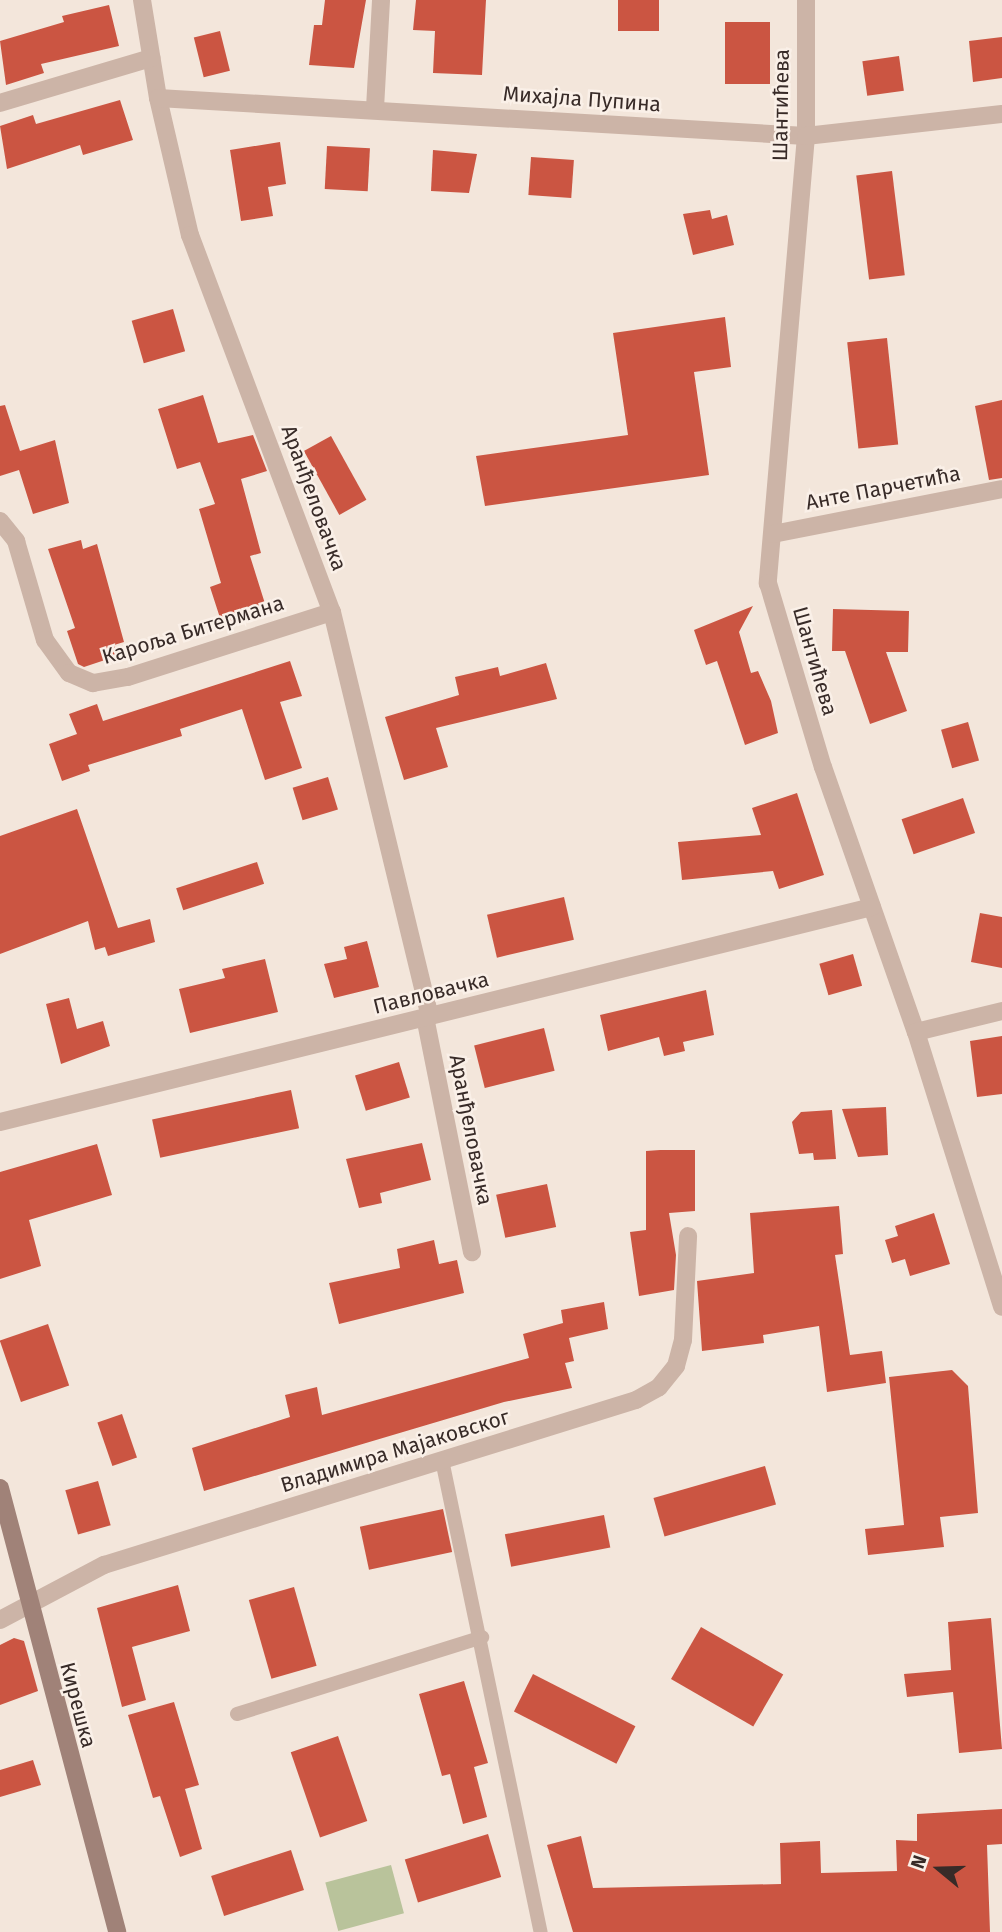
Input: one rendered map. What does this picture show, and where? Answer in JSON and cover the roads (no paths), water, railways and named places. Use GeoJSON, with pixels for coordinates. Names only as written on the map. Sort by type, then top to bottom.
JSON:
{"type":"FeatureCollection","features":[{"type":"Feature","properties":{"kind":"street","name":"Аранђеловачка"},"geometry":{"type":"LineString","coordinates":[[142,0],[158,98],[190,235],[332,612],[428,1017],[472,1252]]}},
{"type":"Feature","properties":{"kind":"street"},"geometry":{"type":"LineString","coordinates":[[375,108],[381,0]]}},
{"type":"Feature","properties":{"kind":"street","name":"Шантићева"},"geometry":{"type":"LineString","coordinates":[[806,0],[806,136],[768,583],[823,767],[916,1032],[1002,1307]]}},
{"type":"Feature","properties":{"kind":"street"},"geometry":{"type":"LineString","coordinates":[[0,103],[151,58]]}},
{"type":"Feature","properties":{"kind":"street","name":"Михајла Пупина"},"geometry":{"type":"LineString","coordinates":[[158,98],[375,108],[806,136],[1002,114]]}},
{"type":"Feature","properties":{"kind":"street","name":"Анте Парчетића"},"geometry":{"type":"LineString","coordinates":[[773,534],[1002,489]]}},
{"type":"Feature","properties":{"kind":"street","name":"Кароља Битермана"},"geometry":{"type":"LineString","coordinates":[[0,520],[16,541],[46,640],[69,673],[93,683],[128,677],[332,612]]}},
{"type":"Feature","properties":{"kind":"street","name":"Павловачка"},"geometry":{"type":"LineString","coordinates":[[0,1122],[872,907]]}},
{"type":"Feature","properties":{"kind":"street"},"geometry":{"type":"LineString","coordinates":[[916,1032],[1002,1011]]}},
{"type":"Feature","properties":{"kind":"street","name":"Владимира Мајаковског"},"geometry":{"type":"LineString","coordinates":[[0,1620],[104,1565],[636,1400],[659,1387],[676,1366],[683,1340],[688,1236]]}},
{"type":"Feature","properties":{"kind":"street","name":"Кирешка"},"geometry":{"type":"LineString","coordinates":[[0,1488],[117,1932]]}},
{"type":"Feature","properties":{"kind":"lane"},"geometry":{"type":"LineString","coordinates":[[442,1460],[482,1637],[541,1932]]}},
{"type":"Feature","properties":{"kind":"lane"},"geometry":{"type":"LineString","coordinates":[[237,1714],[482,1637]]}}]}
